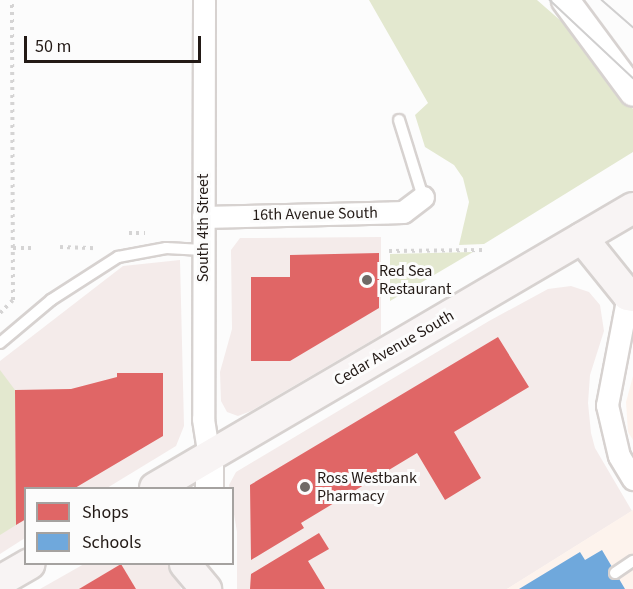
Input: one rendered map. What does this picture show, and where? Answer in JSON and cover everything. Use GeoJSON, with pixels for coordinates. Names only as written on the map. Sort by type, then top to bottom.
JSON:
{"type":"FeatureCollection","features":[{"type":"Feature","properties":{"kind":"main road","name":"Cedar Avenue South"},"geometry":{"type":"LineString","coordinates":[[158,487],[633,208]]}},
{"type":"Feature","properties":{"kind":"main road"},"geometry":{"type":"LineString","coordinates":[[582,238],[630,296]]}},
{"type":"Feature","properties":{"kind":"main road"},"geometry":{"type":"LineString","coordinates":[[0,582],[28,565]]}},
{"type":"Feature","properties":{"kind":"main road"},"geometry":{"type":"LineString","coordinates":[[186,565],[206,589]]}},
{"type":"Feature","properties":{"kind":"street","name":"South 4th Street"},"geometry":{"type":"LineString","coordinates":[[204,0],[203,419],[209,456]]}},
{"type":"Feature","properties":{"kind":"street"},"geometry":{"type":"LineString","coordinates":[[565,0],[633,92]]}},
{"type":"Feature","properties":{"kind":"street","name":"16th Avenue South"},"geometry":{"type":"LineString","coordinates":[[203,217],[403,212],[423,197]]}},
{"type":"Feature","properties":{"kind":"street"},"geometry":{"type":"LineString","coordinates":[[630,296],[607,405],[619,456],[633,479]]}},
{"type":"Feature","properties":{"kind":"street"},"geometry":{"type":"LineString","coordinates":[[209,456],[209,487]]}},
{"type":"Feature","properties":{"kind":"street"},"geometry":{"type":"LineString","coordinates":[[206,589],[207,565]]}},
{"type":"Feature","properties":{"kind":"lane"},"geometry":{"type":"LineString","coordinates":[[399,120],[423,197]]}},
{"type":"Feature","properties":{"kind":"lane"},"geometry":{"type":"LineString","coordinates":[[0,343],[51,300],[118,257],[166,248],[203,250]]}},
{"type":"Feature","properties":{"kind":"lane"},"geometry":{"type":"LineString","coordinates":[[615,573],[633,561]]}},
{"type":"Feature","properties":{"kind":"path"},"geometry":{"type":"LineString","coordinates":[[0,313],[14,300],[12,0]]}},
{"type":"Feature","properties":{"kind":"path"},"geometry":{"type":"LineString","coordinates":[[60,247],[97,248]]}},
{"type":"Feature","properties":{"kind":"path"},"geometry":{"type":"LineString","coordinates":[[13,248],[36,248]]}},
{"type":"Feature","properties":{"kind":"path"},"geometry":{"type":"LineString","coordinates":[[389,252],[484,250]]}},
{"type":"Feature","properties":{"kind":"shaded area"},"geometry":{"type":"Polygon","coordinates":[[[381,237],[381,335],[251,411],[238,416],[227,412],[221,401],[220,372],[232,329],[231,250],[240,238],[381,237]]]}},
{"type":"Feature","properties":{"kind":"shaded area"},"geometry":{"type":"Polygon","coordinates":[[[180,260],[184,426],[176,446],[109,487],[24,487],[24,539],[0,554],[0,361],[123,266],[180,260]]]}},
{"type":"Feature","properties":{"kind":"shaded area"},"geometry":{"type":"Polygon","coordinates":[[[571,286],[589,292],[600,305],[604,331],[590,375],[588,403],[591,433],[595,448],[632,511],[507,589],[237,589],[234,487],[229,485],[236,472],[489,321],[548,289],[571,286]]]}},
{"type":"Feature","properties":{"kind":"shaded area"},"geometry":{"type":"Polygon","coordinates":[[[633,376],[633,440],[628,432],[626,402],[633,376]]]}},
{"type":"Feature","properties":{"kind":"shaded area"},"geometry":{"type":"Polygon","coordinates":[[[633,510],[633,589],[507,589],[633,510]]]}},
{"type":"Feature","properties":{"kind":"shaded area"},"geometry":{"type":"Polygon","coordinates":[[[82,565],[168,565],[176,573],[181,589],[40,589],[82,565]]]}},
{"type":"Feature","properties":{"kind":"green space"},"geometry":{"type":"Polygon","coordinates":[[[369,0],[537,0],[569,28],[633,109],[633,152],[484,244],[459,245],[469,202],[463,178],[454,165],[425,147],[415,115],[428,103],[369,0]]]}},
{"type":"Feature","properties":{"kind":"green space"},"geometry":{"type":"Polygon","coordinates":[[[473,252],[390,301],[390,254],[473,252]]]}},
{"type":"Feature","properties":{"kind":"green space"},"geometry":{"type":"Polygon","coordinates":[[[0,370],[15,390],[16,525],[0,535],[0,370]]]}},
{"type":"Feature","properties":{"kind":"building: Shops"},"geometry":{"type":"Polygon","coordinates":[[[379,253],[379,308],[290,361],[251,361],[251,277],[290,277],[290,255],[379,253]]]}},
{"type":"Feature","properties":{"kind":"building: Shops"},"geometry":{"type":"Polygon","coordinates":[[[498,337],[529,387],[454,432],[481,478],[445,500],[417,453],[301,523],[304,528],[251,560],[250,485],[498,337]]]}},
{"type":"Feature","properties":{"kind":"building: Shops"},"geometry":{"type":"Polygon","coordinates":[[[117,373],[163,373],[163,436],[77,487],[24,487],[24,520],[16,525],[15,390],[71,389],[117,377],[117,373]]]}},
{"type":"Feature","properties":{"kind":"building: Shops"},"geometry":{"type":"Polygon","coordinates":[[[319,533],[329,549],[308,561],[325,589],[250,589],[251,574],[319,533]]]}},
{"type":"Feature","properties":{"kind":"building: Shops"},"geometry":{"type":"Polygon","coordinates":[[[122,565],[136,589],[79,589],[122,565]]]}},
{"type":"Feature","properties":{"kind":"building: Schools"},"geometry":{"type":"Polygon","coordinates":[[[602,550],[625,589],[519,589],[580,552],[585,560],[602,550]]]}},
{"type":"Feature","properties":{"kind":"tram line"},"geometry":{"type":"LineString","coordinates":[[550,0],[633,78]]}},
{"type":"Feature","properties":{"kind":"tram line"},"geometry":{"type":"LineString","coordinates":[[602,0],[633,27]]}},
{"type":"Feature","properties":{"kind":"place","name":"Red Sea Restaurant"},"geometry":{"type":"Point","coordinates":[367,280]}},
{"type":"Feature","properties":{"kind":"place","name":"Ross Westbank Pharmacy"},"geometry":{"type":"Point","coordinates":[305,487]}}]}
